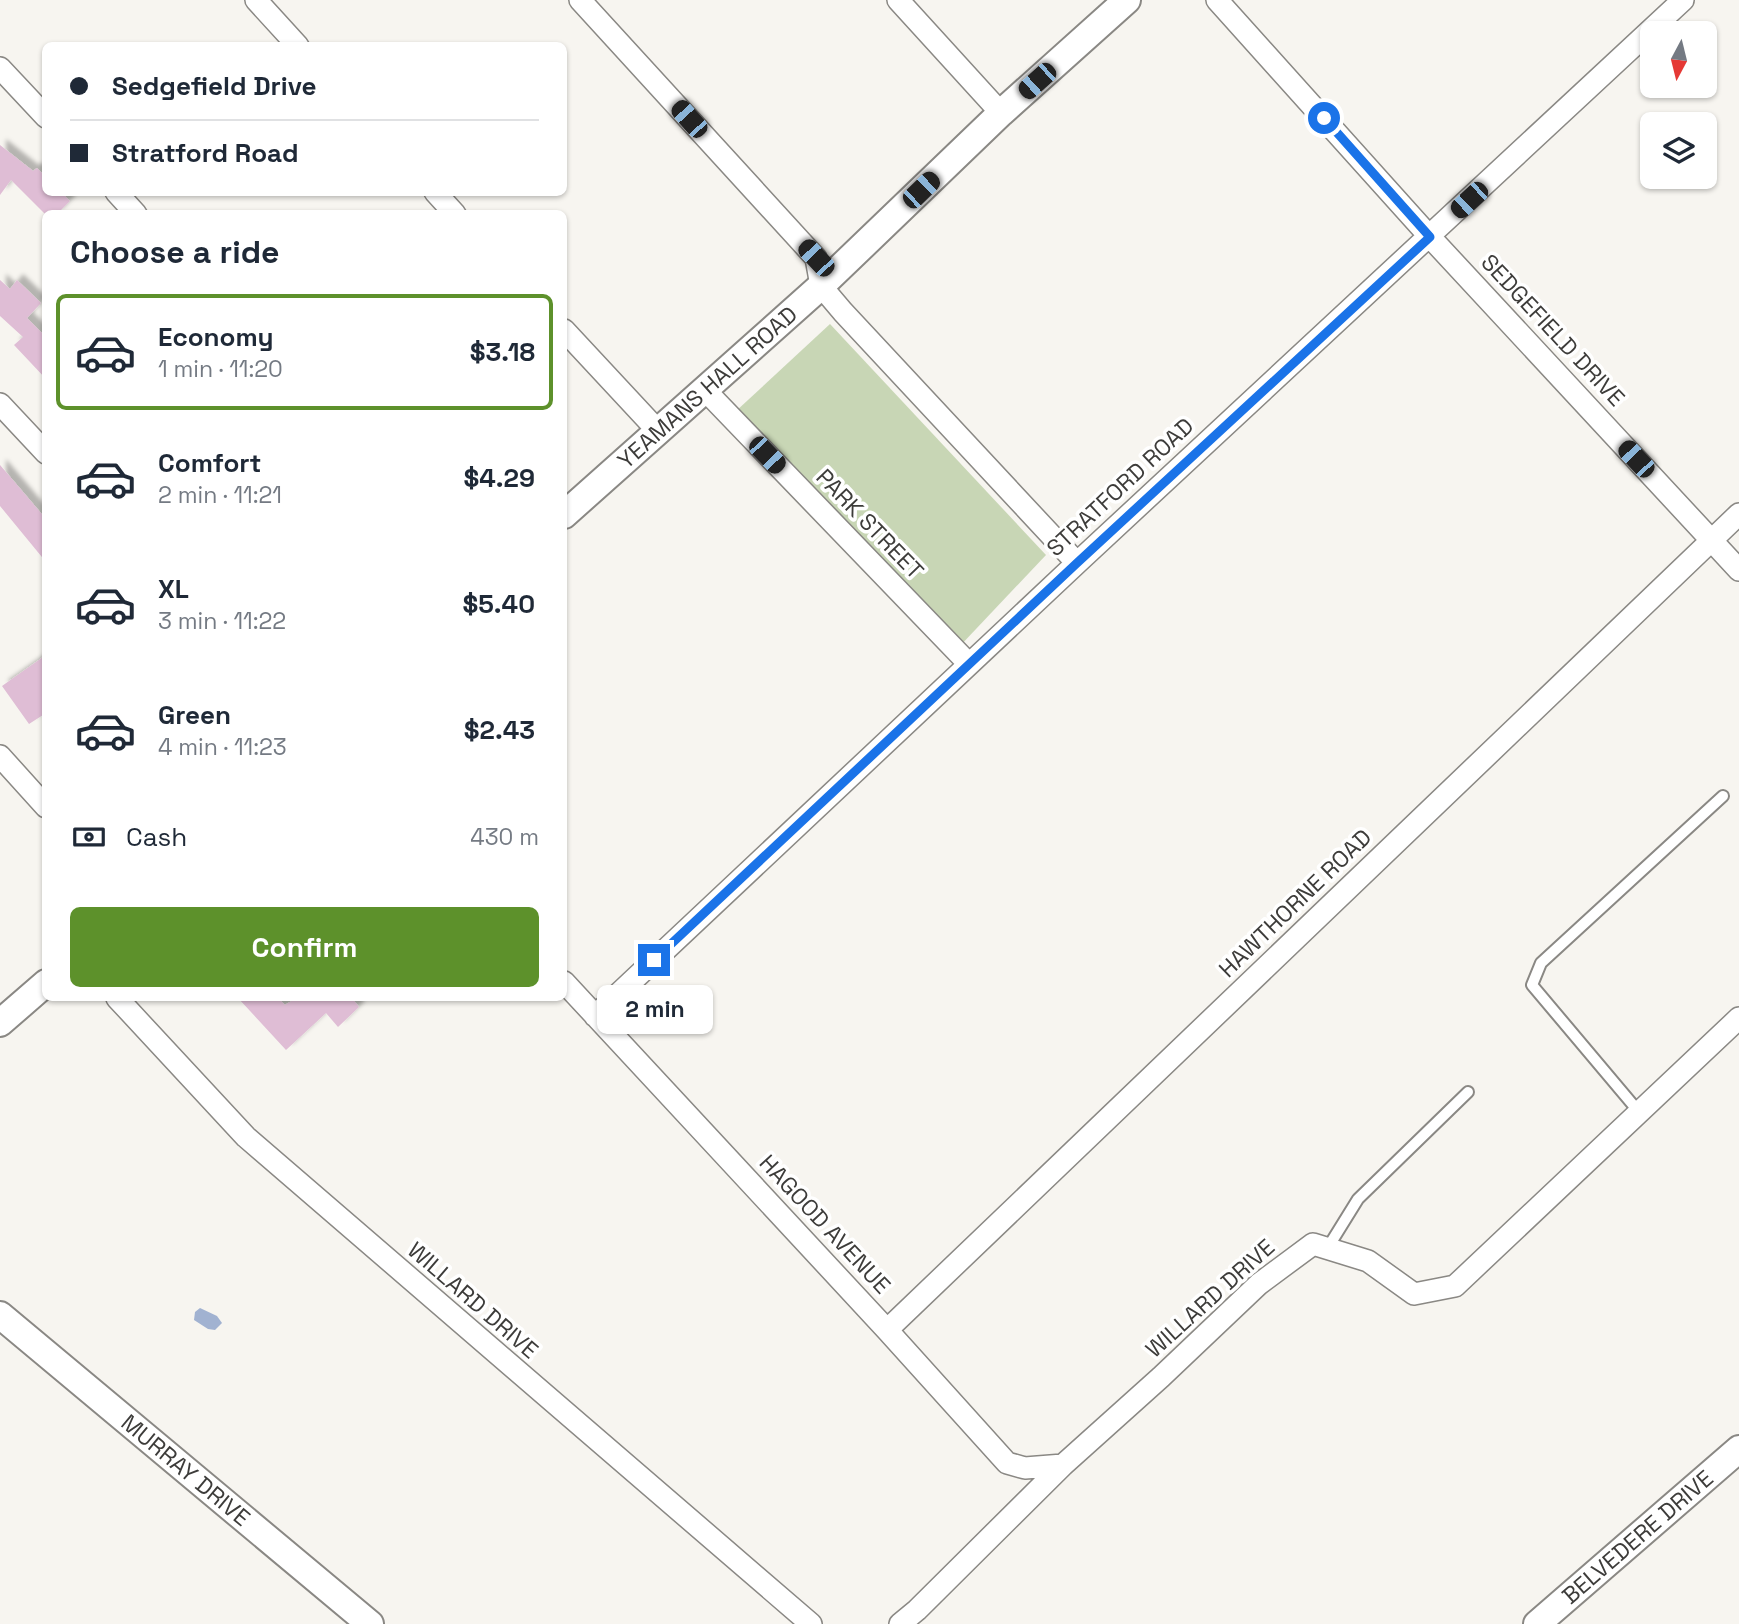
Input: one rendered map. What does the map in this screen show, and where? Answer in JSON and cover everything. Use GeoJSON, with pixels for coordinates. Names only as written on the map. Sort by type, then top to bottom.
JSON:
{"type":"FeatureCollection","features":[{"type":"Feature","properties":{"kind":"street"},"geometry":{"type":"LineString","coordinates":[[256,0],[294,42]]}},
{"type":"Feature","properties":{"kind":"street"},"geometry":{"type":"LineString","coordinates":[[580,0],[816,258],[821,285],[1077,563]]}},
{"type":"Feature","properties":{"kind":"street"},"geometry":{"type":"LineString","coordinates":[[898,0],[1002,113]]}},
{"type":"Feature","properties":{"kind":"street","name":"YEAMANS HALL ROAD"},"geometry":{"type":"LineString","coordinates":[[567,512],[821,285],[1126,0]]}},
{"type":"Feature","properties":{"kind":"street","name":"SEDGEFIELD DRIVE"},"geometry":{"type":"LineString","coordinates":[[1217,0],[1430,237],[1739,570]]}},
{"type":"Feature","properties":{"kind":"street","name":"STRATFORD ROAD"},"geometry":{"type":"LineString","coordinates":[[595,1016],[1077,563],[1683,0]]}},
{"type":"Feature","properties":{"kind":"street"},"geometry":{"type":"LineString","coordinates":[[0,68],[42,113]]}},
{"type":"Feature","properties":{"kind":"street"},"geometry":{"type":"LineString","coordinates":[[120,196],[132,210]]}},
{"type":"Feature","properties":{"kind":"street"},"geometry":{"type":"LineString","coordinates":[[439,196],[451,210]]}},
{"type":"Feature","properties":{"kind":"street"},"geometry":{"type":"LineString","coordinates":[[567,333],[658,431]]}},
{"type":"Feature","properties":{"kind":"street","name":"PARK STREET"},"geometry":{"type":"LineString","coordinates":[[704,389],[969,664]]}},
{"type":"Feature","properties":{"kind":"street"},"geometry":{"type":"LineString","coordinates":[[0,404],[42,449]]}},
{"type":"Feature","properties":{"kind":"street","name":"HAWTHORNE ROAD"},"geometry":{"type":"LineString","coordinates":[[887,1330],[1739,514]]}},
{"type":"Feature","properties":{"kind":"street"},"geometry":{"type":"LineString","coordinates":[[0,756],[42,803]]}},
{"type":"Feature","properties":{"kind":"street","name":"HAGOOD AVENUE"},"geometry":{"type":"LineString","coordinates":[[567,985],[1007,1463],[1025,1468],[1063,1465]]}},
{"type":"Feature","properties":{"kind":"street"},"geometry":{"type":"LineString","coordinates":[[0,1023],[42,986]]}},
{"type":"Feature","properties":{"kind":"street","name":"WILLARD DRIVE"},"geometry":{"type":"LineString","coordinates":[[120,1001],[246,1137],[811,1624]]}},
{"type":"Feature","properties":{"kind":"street","name":"WILLARD DRIVE"},"geometry":{"type":"LineString","coordinates":[[900,1624],[1063,1465],[1161,1377],[1259,1283],[1313,1244],[1368,1261],[1414,1294],[1455,1286],[1739,1018]]}},
{"type":"Feature","properties":{"kind":"street","name":"MURRAY DRIVE"},"geometry":{"type":"LineString","coordinates":[[0,1315],[370,1624]]}},
{"type":"Feature","properties":{"kind":"street","name":"BELVEDERE DRIVE"},"geometry":{"type":"LineString","coordinates":[[1537,1624],[1739,1449]]}},
{"type":"Feature","properties":{"kind":"lane"},"geometry":{"type":"LineString","coordinates":[[1639,1112],[1532,985],[1541,963],[1723,796]]}},
{"type":"Feature","properties":{"kind":"lane"},"geometry":{"type":"LineString","coordinates":[[1327,1249],[1358,1199],[1468,1093]]}},
{"type":"Feature","properties":{"kind":"green space"},"geometry":{"type":"Polygon","coordinates":[[[830,324],[1046,555],[959,647],[735,412],[830,324]]]}},
{"type":"Feature","properties":{"kind":"water"},"geometry":{"type":"Polygon","coordinates":[[[200,1308],[217,1316],[222,1323],[215,1330],[208,1329],[194,1320],[195,1312],[200,1308]]]}},
{"type":"Feature","properties":{"kind":"building"},"geometry":{"type":"Polygon","coordinates":[[[0,145],[33,171],[37,168],[42,173],[42,196],[65,196],[70,201],[61,210],[42,211],[11,180],[0,195],[0,145]]]}},
{"type":"Feature","properties":{"kind":"building"},"geometry":{"type":"Polygon","coordinates":[[[0,280],[10,289],[17,280],[41,303],[27,318],[42,333],[42,375],[14,345],[23,337],[0,316],[0,280]]]}},
{"type":"Feature","properties":{"kind":"building"},"geometry":{"type":"Polygon","coordinates":[[[0,465],[42,514],[42,557],[0,506],[0,465]]]}},
{"type":"Feature","properties":{"kind":"building"},"geometry":{"type":"Polygon","coordinates":[[[42,658],[42,716],[29,724],[2,686],[42,658]]]}},
{"type":"Feature","properties":{"kind":"building"},"geometry":{"type":"Polygon","coordinates":[[[241,1001],[281,1001],[285,1005],[291,1001],[354,1001],[359,1007],[338,1027],[326,1013],[286,1050],[241,1001]]]}},
{"type":"Feature","properties":{"kind":"route"},"geometry":{"type":"LineString","coordinates":[[654,960],[1077,563],[1430,237],[1324,118]]}}]}
